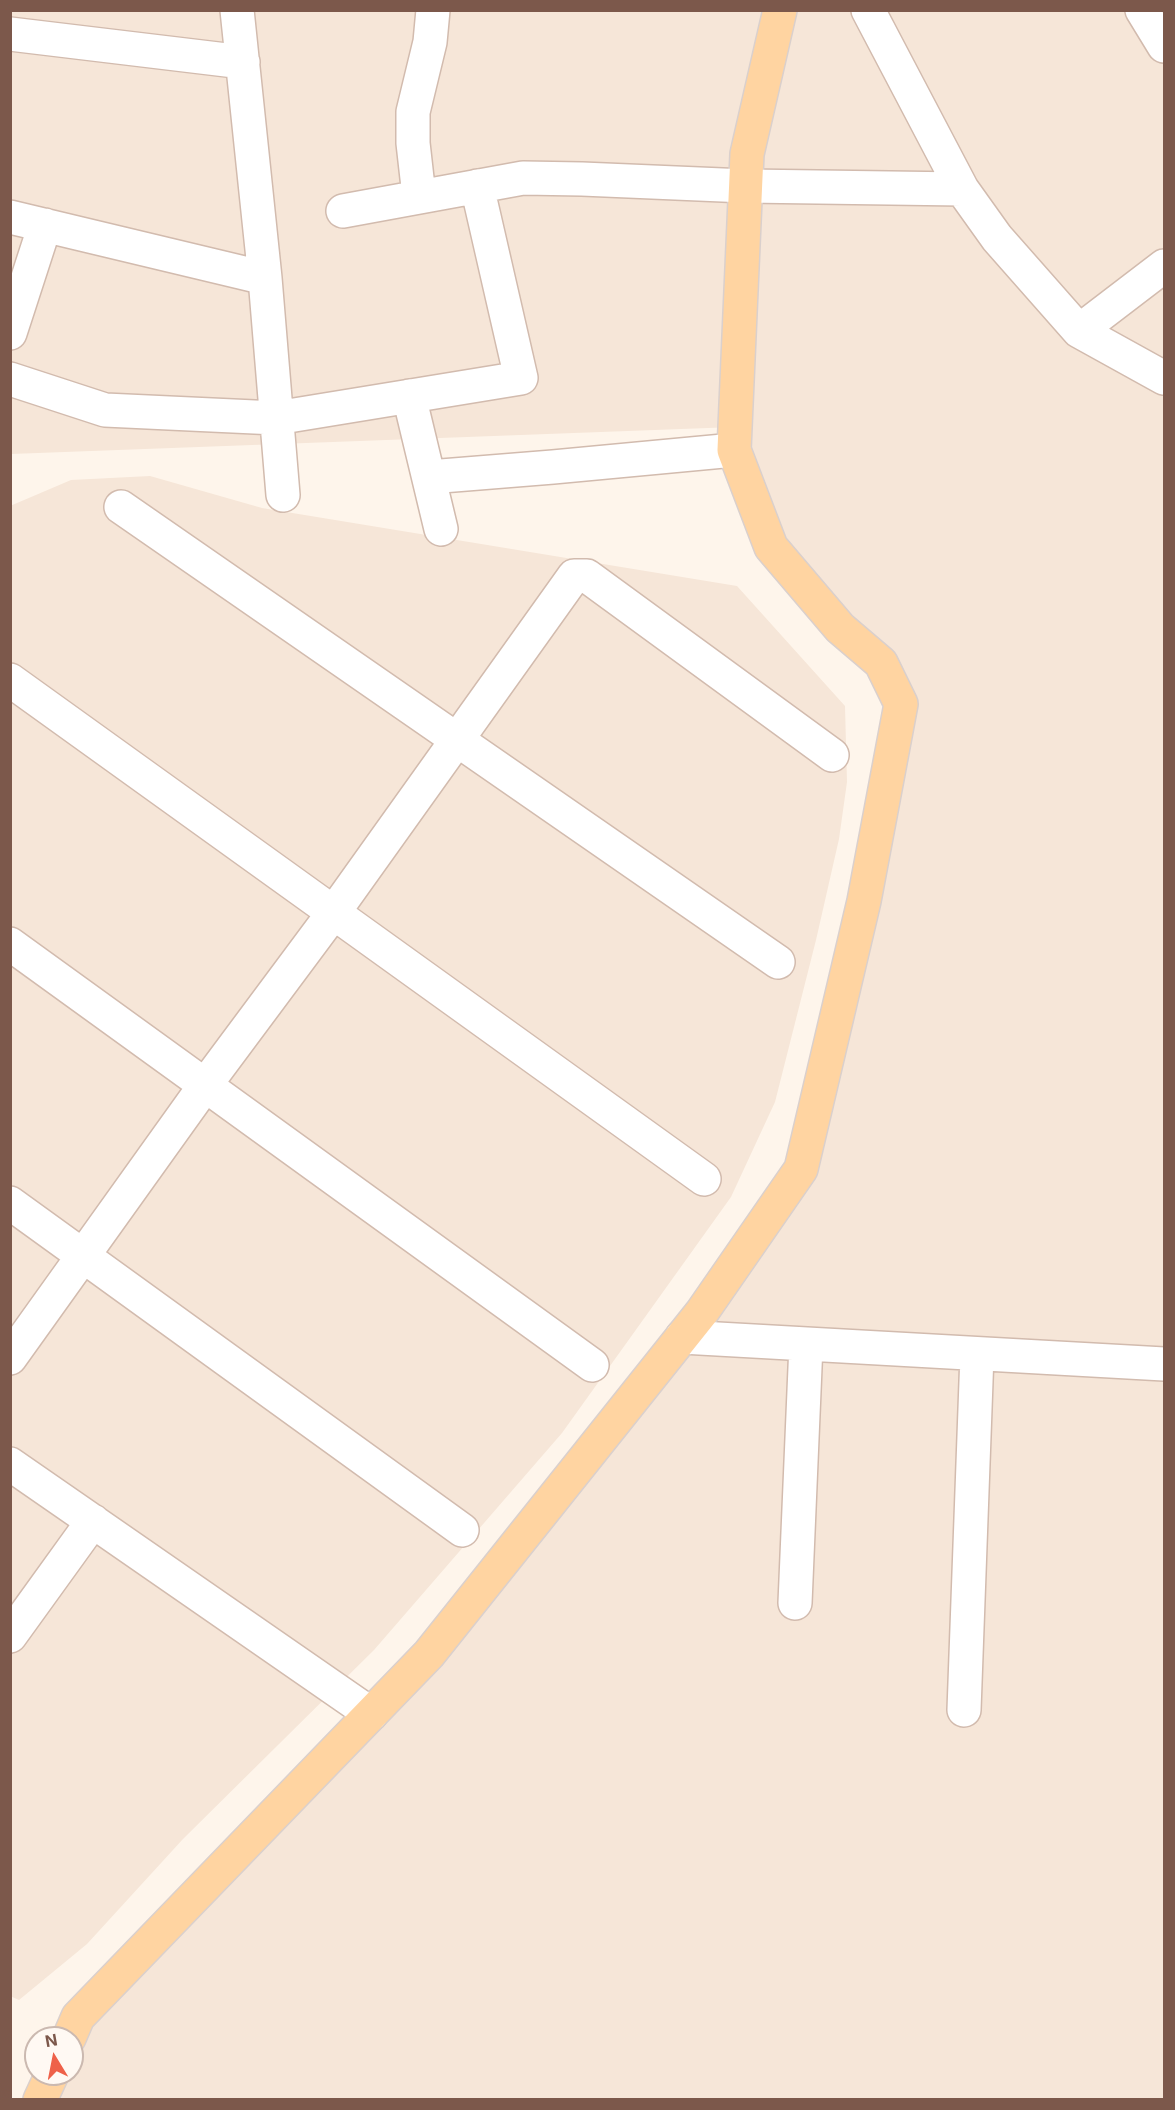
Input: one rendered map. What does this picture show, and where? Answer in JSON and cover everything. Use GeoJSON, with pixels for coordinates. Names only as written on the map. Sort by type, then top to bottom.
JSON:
{"type":"FeatureCollection","features":[{"type":"Feature","properties":{"kind":"main road"},"geometry":{"type":"LineString","coordinates":[[74,2026],[78,2017],[429,1654],[709,1303],[801,1169],[864,900],[901,704],[882,663],[840,628],[771,547],[734,450],[747,154],[780,10]]}},
{"type":"Feature","properties":{"kind":"main road"},"geometry":{"type":"LineString","coordinates":[[40,2100],[46,2086]]}},
{"type":"Feature","properties":{"kind":"street"},"geometry":{"type":"LineString","coordinates":[[237,10],[265,278],[283,495]]}},
{"type":"Feature","properties":{"kind":"street"},"geometry":{"type":"LineString","coordinates":[[419,196],[413,112],[430,42],[433,10]]}},
{"type":"Feature","properties":{"kind":"street"},"geometry":{"type":"LineString","coordinates":[[1142,10],[1164,45]]}},
{"type":"Feature","properties":{"kind":"street"},"geometry":{"type":"LineString","coordinates":[[870,11],[962,189],[997,238],[1078,331],[1164,378]]}},
{"type":"Feature","properties":{"kind":"street"},"geometry":{"type":"LineString","coordinates":[[10,34],[243,62]]}},
{"type":"Feature","properties":{"kind":"street"},"geometry":{"type":"LineString","coordinates":[[343,211],[523,178],[746,186],[962,189]]}},
{"type":"Feature","properties":{"kind":"street"},"geometry":{"type":"LineString","coordinates":[[10,379],[105,410],[276,418],[520,378],[477,186]]}},
{"type":"Feature","properties":{"kind":"street"},"geometry":{"type":"LineString","coordinates":[[10,217],[265,278]]}},
{"type":"Feature","properties":{"kind":"street"},"geometry":{"type":"LineString","coordinates":[[10,333],[45,225]]}},
{"type":"Feature","properties":{"kind":"street"},"geometry":{"type":"LineString","coordinates":[[1078,331],[1164,266]]}},
{"type":"Feature","properties":{"kind":"street"},"geometry":{"type":"LineString","coordinates":[[409,396],[441,529]]}},
{"type":"Feature","properties":{"kind":"street"},"geometry":{"type":"LineString","coordinates":[[429,477],[734,450]]}},
{"type":"Feature","properties":{"kind":"street"},"geometry":{"type":"LineString","coordinates":[[121,507],[778,962]]}},
{"type":"Feature","properties":{"kind":"street"},"geometry":{"type":"LineString","coordinates":[[10,1358],[206,1084],[334,912],[574,576],[588,576],[832,755]]}},
{"type":"Feature","properties":{"kind":"street"},"geometry":{"type":"LineString","coordinates":[[10,680],[704,1179]]}},
{"type":"Feature","properties":{"kind":"street"},"geometry":{"type":"LineString","coordinates":[[10,944],[592,1365]]}},
{"type":"Feature","properties":{"kind":"street"},"geometry":{"type":"LineString","coordinates":[[10,1203],[462,1530]]}},
{"type":"Feature","properties":{"kind":"street"},"geometry":{"type":"LineString","coordinates":[[682,1337],[1164,1364]]}},
{"type":"Feature","properties":{"kind":"street"},"geometry":{"type":"LineString","coordinates":[[795,1603],[806,1344]]}},
{"type":"Feature","properties":{"kind":"street"},"geometry":{"type":"LineString","coordinates":[[964,1710],[977,1354]]}},
{"type":"Feature","properties":{"kind":"street"},"geometry":{"type":"LineString","coordinates":[[10,1464],[371,1714]]}},
{"type":"Feature","properties":{"kind":"street"},"geometry":{"type":"LineString","coordinates":[[10,1636],[93,1521]]}},
{"type":"Feature","properties":{"kind":"shaded area"},"geometry":{"type":"Polygon","coordinates":[[[10,11],[1164,11],[1164,2099],[40,2099],[46,2086],[84,2086],[83,2026],[429,1654],[801,1169],[901,704],[771,547],[735,427],[11,454],[10,11]]]}},
{"type":"Feature","properties":{"kind":"shaded area"},"geometry":{"type":"Polygon","coordinates":[[[150,476],[262,508],[737,586],[845,706],[847,782],[839,839],[775,1102],[731,1197],[562,1433],[374,1650],[183,1839],[87,1944],[19,2000],[10,1996],[10,506],[71,480],[150,476]]]}}]}
